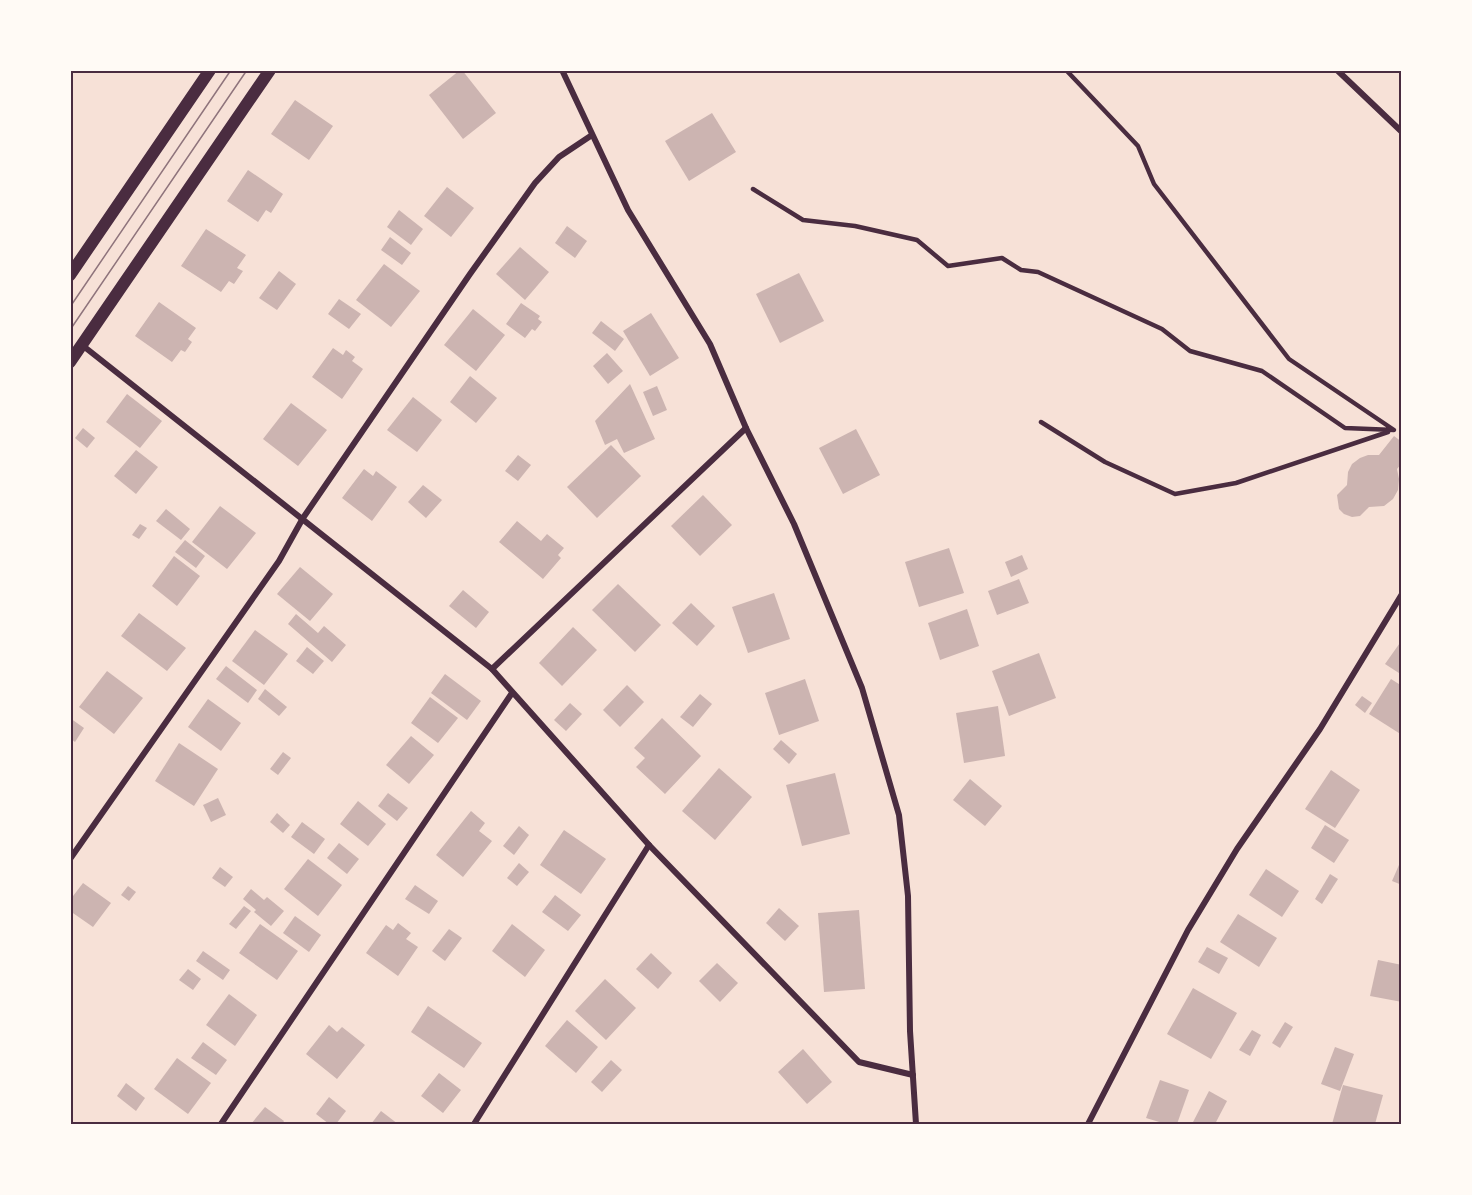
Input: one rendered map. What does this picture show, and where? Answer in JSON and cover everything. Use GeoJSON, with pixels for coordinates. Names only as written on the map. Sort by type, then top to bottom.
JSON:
{"type":"FeatureCollection","features":[{"type":"Feature","properties":{"kind":"main road"},"geometry":{"type":"LineString","coordinates":[[70,275],[210,70]]}},
{"type":"Feature","properties":{"kind":"main road"},"geometry":{"type":"LineString","coordinates":[[70,362],[270,70]]}},
{"type":"Feature","properties":{"kind":"street"},"geometry":{"type":"LineString","coordinates":[[562,70],[628,210],[710,344],[746,428],[794,524],[862,688],[899,815],[908,896],[910,1031],[916,1125]]}},
{"type":"Feature","properties":{"kind":"street"},"geometry":{"type":"LineString","coordinates":[[1337,70],[1401,132]]}},
{"type":"Feature","properties":{"kind":"street"},"geometry":{"type":"LineString","coordinates":[[70,859],[279,561],[303,518],[535,183],[559,157],[592,135]]}},
{"type":"Feature","properties":{"kind":"street"},"geometry":{"type":"LineString","coordinates":[[82,345],[492,669],[649,845],[859,1062],[913,1075]]}},
{"type":"Feature","properties":{"kind":"street"},"geometry":{"type":"LineString","coordinates":[[492,669],[746,428]]}},
{"type":"Feature","properties":{"kind":"street"},"geometry":{"type":"LineString","coordinates":[[1088,1125],[1188,930],[1237,849],[1320,729],[1401,594]]}},
{"type":"Feature","properties":{"kind":"street"},"geometry":{"type":"LineString","coordinates":[[221,1125],[512,693]]}},
{"type":"Feature","properties":{"kind":"street"},"geometry":{"type":"LineString","coordinates":[[474,1125],[649,845]]}},
{"type":"Feature","properties":{"kind":"lane"},"geometry":{"type":"LineString","coordinates":[[1066,70],[1138,146],[1154,184],[1289,359],[1394,430]]}},
{"type":"Feature","properties":{"kind":"lane"},"geometry":{"type":"LineString","coordinates":[[753,189],[803,220],[855,225],[917,240],[948,266],[1002,258],[1021,270],[1038,272],[1162,328],[1190,351],[1262,371],[1345,428],[1394,430]]}},
{"type":"Feature","properties":{"kind":"lane"},"geometry":{"type":"LineString","coordinates":[[1041,422],[1105,462],[1175,495],[1236,483],[1394,430]]}},
{"type":"Feature","properties":{"kind":"building"},"geometry":{"type":"Polygon","coordinates":[[[460,70],[496,113],[463,139],[429,95],[460,70]]]}},
{"type":"Feature","properties":{"kind":"building"},"geometry":{"type":"Polygon","coordinates":[[[295,100],[333,126],[309,160],[271,134],[295,100]]]}},
{"type":"Feature","properties":{"kind":"building"},"geometry":{"type":"Polygon","coordinates":[[[712,113],[736,152],[689,181],[665,141],[712,113]]]}},
{"type":"Feature","properties":{"kind":"building"},"geometry":{"type":"Polygon","coordinates":[[[248,170],[283,194],[271,213],[266,210],[258,222],[227,201],[248,170]]]}},
{"type":"Feature","properties":{"kind":"building"},"geometry":{"type":"Polygon","coordinates":[[[447,187],[474,208],[451,237],[424,216],[447,187]]]}},
{"type":"Feature","properties":{"kind":"building"},"geometry":{"type":"Polygon","coordinates":[[[399,210],[423,229],[411,245],[387,227],[399,210]]]}},
{"type":"Feature","properties":{"kind":"building"},"geometry":{"type":"Polygon","coordinates":[[[567,226],[587,241],[575,258],[555,243],[567,226]]]}},
{"type":"Feature","properties":{"kind":"building"},"geometry":{"type":"Polygon","coordinates":[[[206,229],[246,255],[237,268],[243,271],[234,284],[229,281],[221,292],[181,266],[206,229]]]}},
{"type":"Feature","properties":{"kind":"building"},"geometry":{"type":"Polygon","coordinates":[[[390,237],[411,253],[402,265],[381,250],[390,237]]]}},
{"type":"Feature","properties":{"kind":"building"},"geometry":{"type":"Polygon","coordinates":[[[520,247],[549,272],[525,300],[496,274],[520,247]]]}},
{"type":"Feature","properties":{"kind":"building"},"geometry":{"type":"Polygon","coordinates":[[[384,264],[420,291],[391,327],[356,300],[384,264]]]}},
{"type":"Feature","properties":{"kind":"building"},"geometry":{"type":"Polygon","coordinates":[[[279,271],[296,284],[277,310],[259,298],[279,271]]]}},
{"type":"Feature","properties":{"kind":"building"},"geometry":{"type":"Polygon","coordinates":[[[799,273],[824,321],[780,343],[756,294],[799,273]]]}},
{"type":"Feature","properties":{"kind":"building"},"geometry":{"type":"Polygon","coordinates":[[[339,299],[361,314],[349,329],[328,314],[339,299]]]}},
{"type":"Feature","properties":{"kind":"building"},"geometry":{"type":"Polygon","coordinates":[[[159,302],[196,328],[188,339],[192,342],[185,352],[181,350],[172,362],[135,336],[159,302]]]}},
{"type":"Feature","properties":{"kind":"building"},"geometry":{"type":"Polygon","coordinates":[[[521,303],[540,316],[538,319],[542,322],[525,338],[506,324],[521,303]]]}},
{"type":"Feature","properties":{"kind":"building"},"geometry":{"type":"Polygon","coordinates":[[[473,309],[505,335],[476,371],[444,345],[473,309]]]}},
{"type":"Feature","properties":{"kind":"building"},"geometry":{"type":"Polygon","coordinates":[[[651,313],[679,358],[650,376],[623,331],[651,313]]]}},
{"type":"Feature","properties":{"kind":"building"},"geometry":{"type":"Polygon","coordinates":[[[601,321],[624,339],[615,351],[592,333],[601,321]]]}},
{"type":"Feature","properties":{"kind":"building"},"geometry":{"type":"Polygon","coordinates":[[[333,348],[343,355],[346,350],[355,357],[352,361],[363,369],[342,399],[312,377],[333,348]]]}},
{"type":"Feature","properties":{"kind":"building"},"geometry":{"type":"Polygon","coordinates":[[[607,353],[623,371],[608,384],[593,366],[607,353]]]}},
{"type":"Feature","properties":{"kind":"building"},"geometry":{"type":"Polygon","coordinates":[[[470,376],[497,398],[476,423],[450,402],[470,376]]]}},
{"type":"Feature","properties":{"kind":"building"},"geometry":{"type":"Polygon","coordinates":[[[630,384],[655,439],[624,453],[617,439],[605,445],[595,421],[630,384]]]}},
{"type":"Feature","properties":{"kind":"building"},"geometry":{"type":"Polygon","coordinates":[[[657,386],[667,410],[653,416],[643,392],[657,386]]]}},
{"type":"Feature","properties":{"kind":"building"},"geometry":{"type":"Polygon","coordinates":[[[127,394],[162,421],[140,448],[106,422],[127,394]]]}},
{"type":"Feature","properties":{"kind":"building"},"geometry":{"type":"Polygon","coordinates":[[[413,397],[442,420],[417,452],[387,430],[413,397]]]}},
{"type":"Feature","properties":{"kind":"building"},"geometry":{"type":"Polygon","coordinates":[[[291,403],[327,430],[298,466],[263,439],[291,403]]]}},
{"type":"Feature","properties":{"kind":"building"},"geometry":{"type":"Polygon","coordinates":[[[83,428],[95,438],[87,448],[75,438],[83,428]]]}},
{"type":"Feature","properties":{"kind":"building"},"geometry":{"type":"Polygon","coordinates":[[[856,429],[880,475],[843,494],[819,448],[856,429]]]}},
{"type":"Feature","properties":{"kind":"building"},"geometry":{"type":"Polygon","coordinates":[[[1394,436],[1402,442],[1402,463],[1397,469],[1398,490],[1393,499],[1384,506],[1369,507],[1360,516],[1352,517],[1344,514],[1339,509],[1337,495],[1347,485],[1348,472],[1352,464],[1368,455],[1379,455],[1394,436]]]}},
{"type":"Feature","properties":{"kind":"building"},"geometry":{"type":"Polygon","coordinates":[[[611,445],[641,476],[597,518],[567,487],[611,445]]]}},
{"type":"Feature","properties":{"kind":"building"},"geometry":{"type":"Polygon","coordinates":[[[136,450],[158,467],[136,494],[114,476],[136,450]]]}},
{"type":"Feature","properties":{"kind":"building"},"geometry":{"type":"Polygon","coordinates":[[[518,455],[531,465],[518,481],[505,471],[518,455]]]}},
{"type":"Feature","properties":{"kind":"building"},"geometry":{"type":"Polygon","coordinates":[[[364,469],[373,476],[376,471],[397,487],[372,521],[342,498],[364,469]]]}},
{"type":"Feature","properties":{"kind":"building"},"geometry":{"type":"Polygon","coordinates":[[[423,485],[442,500],[426,518],[408,502],[423,485]]]}},
{"type":"Feature","properties":{"kind":"building"},"geometry":{"type":"Polygon","coordinates":[[[703,495],[732,525],[700,556],[671,526],[703,495]]]}},
{"type":"Feature","properties":{"kind":"building"},"geometry":{"type":"Polygon","coordinates":[[[220,506],[256,533],[227,569],[192,542],[220,506]]]}},
{"type":"Feature","properties":{"kind":"building"},"geometry":{"type":"Polygon","coordinates":[[[166,509],[190,529],[181,540],[156,521],[166,509]]]}},
{"type":"Feature","properties":{"kind":"building"},"geometry":{"type":"Polygon","coordinates":[[[517,521],[541,541],[547,534],[564,548],[558,555],[561,558],[543,579],[499,542],[517,521]]]}},
{"type":"Feature","properties":{"kind":"building"},"geometry":{"type":"Polygon","coordinates":[[[140,524],[147,528],[139,539],[132,535],[140,524]]]}},
{"type":"Feature","properties":{"kind":"building"},"geometry":{"type":"Polygon","coordinates":[[[185,540],[205,556],[196,568],[175,552],[185,540]]]}},
{"type":"Feature","properties":{"kind":"building"},"geometry":{"type":"Polygon","coordinates":[[[949,548],[964,593],[919,607],[905,562],[949,548]]]}},
{"type":"Feature","properties":{"kind":"building"},"geometry":{"type":"Polygon","coordinates":[[[1022,555],[1028,569],[1011,577],[1005,562],[1022,555]]]}},
{"type":"Feature","properties":{"kind":"building"},"geometry":{"type":"Polygon","coordinates":[[[174,556],[200,576],[177,606],[152,586],[174,556]]]}},
{"type":"Feature","properties":{"kind":"building"},"geometry":{"type":"Polygon","coordinates":[[[300,567],[333,594],[310,621],[277,594],[300,567]]]}},
{"type":"Feature","properties":{"kind":"building"},"geometry":{"type":"Polygon","coordinates":[[[1019,579],[1029,603],[997,615],[988,591],[1019,579]]]}},
{"type":"Feature","properties":{"kind":"building"},"geometry":{"type":"Polygon","coordinates":[[[618,584],[661,625],[635,652],[592,610],[618,584]]]}},
{"type":"Feature","properties":{"kind":"building"},"geometry":{"type":"Polygon","coordinates":[[[463,590],[489,612],[476,628],[449,606],[463,590]]]}},
{"type":"Feature","properties":{"kind":"building"},"geometry":{"type":"Polygon","coordinates":[[[774,593],[790,639],[748,653],[732,607],[774,593]]]}},
{"type":"Feature","properties":{"kind":"building"},"geometry":{"type":"Polygon","coordinates":[[[691,603],[715,626],[697,646],[672,623],[691,603]]]}},
{"type":"Feature","properties":{"kind":"building"},"geometry":{"type":"Polygon","coordinates":[[[967,609],[979,646],[940,660],[928,623],[967,609]]]}},
{"type":"Feature","properties":{"kind":"building"},"geometry":{"type":"Polygon","coordinates":[[[139,613],[186,648],[167,671],[121,636],[139,613]]]}},
{"type":"Feature","properties":{"kind":"building"},"geometry":{"type":"Polygon","coordinates":[[[296,614],[318,633],[324,626],[346,645],[332,662],[288,624],[296,614]]]}},
{"type":"Feature","properties":{"kind":"building"},"geometry":{"type":"Polygon","coordinates":[[[573,627],[597,650],[562,686],[539,663],[573,627]]]}},
{"type":"Feature","properties":{"kind":"building"},"geometry":{"type":"Polygon","coordinates":[[[255,630],[288,654],[264,685],[232,661],[255,630]]]}},
{"type":"Feature","properties":{"kind":"building"},"geometry":{"type":"Polygon","coordinates":[[[1402,640],[1402,675],[1385,664],[1402,640]]]}},
{"type":"Feature","properties":{"kind":"building"},"geometry":{"type":"Polygon","coordinates":[[[307,647],[324,661],[313,674],[296,661],[307,647]]]}},
{"type":"Feature","properties":{"kind":"building"},"geometry":{"type":"Polygon","coordinates":[[[1039,653],[1056,698],[1009,716],[992,671],[1039,653]]]}},
{"type":"Feature","properties":{"kind":"building"},"geometry":{"type":"Polygon","coordinates":[[[226,666],[257,690],[248,703],[216,679],[226,666]]]}},
{"type":"Feature","properties":{"kind":"building"},"geometry":{"type":"Polygon","coordinates":[[[107,671],[143,698],[114,734],[79,707],[107,671]]]}},
{"type":"Feature","properties":{"kind":"building"},"geometry":{"type":"Polygon","coordinates":[[[445,674],[481,701],[467,720],[431,693],[445,674]]]}},
{"type":"Feature","properties":{"kind":"building"},"geometry":{"type":"Polygon","coordinates":[[[805,679],[819,721],[779,735],[765,693],[805,679]]]}},
{"type":"Feature","properties":{"kind":"building"},"geometry":{"type":"Polygon","coordinates":[[[1391,679],[1402,686],[1402,735],[1369,714],[1391,679]]]}},
{"type":"Feature","properties":{"kind":"building"},"geometry":{"type":"Polygon","coordinates":[[[627,685],[644,702],[620,727],[603,710],[627,685]]]}},
{"type":"Feature","properties":{"kind":"building"},"geometry":{"type":"Polygon","coordinates":[[[265,689],[287,707],[279,716],[258,699],[265,689]]]}},
{"type":"Feature","properties":{"kind":"building"},"geometry":{"type":"Polygon","coordinates":[[[700,694],[712,704],[693,727],[680,717],[700,694]]]}},
{"type":"Feature","properties":{"kind":"building"},"geometry":{"type":"Polygon","coordinates":[[[1362,696],[1372,703],[1365,713],[1355,705],[1362,696]]]}},
{"type":"Feature","properties":{"kind":"building"},"geometry":{"type":"Polygon","coordinates":[[[430,697],[458,718],[438,743],[411,723],[430,697]]]}},
{"type":"Feature","properties":{"kind":"building"},"geometry":{"type":"Polygon","coordinates":[[[208,699],[241,723],[221,751],[188,727],[208,699]]]}},
{"type":"Feature","properties":{"kind":"building"},"geometry":{"type":"Polygon","coordinates":[[[570,703],[582,714],[566,731],[554,720],[570,703]]]}},
{"type":"Feature","properties":{"kind":"building"},"geometry":{"type":"Polygon","coordinates":[[[998,706],[1005,756],[964,763],[956,713],[998,706]]]}},
{"type":"Feature","properties":{"kind":"building"},"geometry":{"type":"Polygon","coordinates":[[[70,718],[84,728],[75,742],[70,738],[70,718]]]}},
{"type":"Feature","properties":{"kind":"building"},"geometry":{"type":"Polygon","coordinates":[[[662,718],[701,756],[665,794],[636,767],[645,758],[634,748],[662,718]]]}},
{"type":"Feature","properties":{"kind":"building"},"geometry":{"type":"Polygon","coordinates":[[[411,736],[434,755],[409,784],[386,765],[411,736]]]}},
{"type":"Feature","properties":{"kind":"building"},"geometry":{"type":"Polygon","coordinates":[[[781,740],[797,754],[789,764],[773,749],[781,740]]]}},
{"type":"Feature","properties":{"kind":"building"},"geometry":{"type":"Polygon","coordinates":[[[179,743],[218,769],[194,806],[155,781],[179,743]]]}},
{"type":"Feature","properties":{"kind":"building"},"geometry":{"type":"Polygon","coordinates":[[[283,752],[291,758],[278,775],[270,769],[283,752]]]}},
{"type":"Feature","properties":{"kind":"building"},"geometry":{"type":"Polygon","coordinates":[[[719,768],[752,797],[715,840],[682,811],[719,768]]]}},
{"type":"Feature","properties":{"kind":"building"},"geometry":{"type":"Polygon","coordinates":[[[1331,770],[1360,790],[1335,828],[1305,809],[1331,770]]]}},
{"type":"Feature","properties":{"kind":"building"},"geometry":{"type":"Polygon","coordinates":[[[835,773],[850,834],[802,846],[786,785],[835,773]]]}},
{"type":"Feature","properties":{"kind":"building"},"geometry":{"type":"Polygon","coordinates":[[[970,779],[1002,806],[985,826],[953,800],[970,779]]]}},
{"type":"Feature","properties":{"kind":"building"},"geometry":{"type":"Polygon","coordinates":[[[388,793],[408,808],[397,821],[378,806],[388,793]]]}},
{"type":"Feature","properties":{"kind":"building"},"geometry":{"type":"Polygon","coordinates":[[[218,798],[226,815],[211,822],[203,805],[218,798]]]}},
{"type":"Feature","properties":{"kind":"building"},"geometry":{"type":"Polygon","coordinates":[[[358,801],[386,824],[368,846],[340,824],[358,801]]]}},
{"type":"Feature","properties":{"kind":"building"},"geometry":{"type":"Polygon","coordinates":[[[471,811],[485,823],[479,831],[492,841],[463,877],[436,855],[471,811]]]}},
{"type":"Feature","properties":{"kind":"building"},"geometry":{"type":"Polygon","coordinates":[[[277,813],[290,825],[283,833],[270,822],[277,813]]]}},
{"type":"Feature","properties":{"kind":"building"},"geometry":{"type":"Polygon","coordinates":[[[302,822],[325,839],[314,854],[291,837],[302,822]]]}},
{"type":"Feature","properties":{"kind":"building"},"geometry":{"type":"Polygon","coordinates":[[[1325,825],[1349,840],[1334,863],[1311,848],[1325,825]]]}},
{"type":"Feature","properties":{"kind":"building"},"geometry":{"type":"Polygon","coordinates":[[[519,826],[529,835],[514,855],[503,846],[519,826]]]}},
{"type":"Feature","properties":{"kind":"building"},"geometry":{"type":"Polygon","coordinates":[[[564,830],[606,859],[581,894],[540,865],[564,830]]]}},
{"type":"Feature","properties":{"kind":"building"},"geometry":{"type":"Polygon","coordinates":[[[339,843],[359,859],[347,874],[327,858],[339,843]]]}},
{"type":"Feature","properties":{"kind":"building"},"geometry":{"type":"Polygon","coordinates":[[[1402,858],[1402,885],[1392,881],[1402,858]]]}},
{"type":"Feature","properties":{"kind":"building"},"geometry":{"type":"Polygon","coordinates":[[[308,859],[342,885],[318,916],[284,889],[308,859]]]}},
{"type":"Feature","properties":{"kind":"building"},"geometry":{"type":"Polygon","coordinates":[[[519,863],[529,872],[517,886],[507,878],[519,863]]]}},
{"type":"Feature","properties":{"kind":"building"},"geometry":{"type":"Polygon","coordinates":[[[220,867],[233,877],[225,887],[212,878],[220,867]]]}},
{"type":"Feature","properties":{"kind":"building"},"geometry":{"type":"Polygon","coordinates":[[[1266,869],[1299,891],[1282,917],[1249,895],[1266,869]]]}},
{"type":"Feature","properties":{"kind":"building"},"geometry":{"type":"Polygon","coordinates":[[[1330,874],[1338,879],[1322,904],[1315,899],[1330,874]]]}},
{"type":"Feature","properties":{"kind":"building"},"geometry":{"type":"Polygon","coordinates":[[[83,883],[111,903],[93,927],[70,911],[70,900],[83,883]]]}},
{"type":"Feature","properties":{"kind":"building"},"geometry":{"type":"Polygon","coordinates":[[[415,885],[438,901],[429,914],[405,899],[415,885]]]}},
{"type":"Feature","properties":{"kind":"building"},"geometry":{"type":"Polygon","coordinates":[[[128,886],[136,892],[129,901],[121,895],[128,886]]]}},
{"type":"Feature","properties":{"kind":"building"},"geometry":{"type":"Polygon","coordinates":[[[251,889],[264,900],[267,897],[284,911],[271,926],[243,899],[251,889]]]}},
{"type":"Feature","properties":{"kind":"building"},"geometry":{"type":"Polygon","coordinates":[[[555,895],[581,915],[568,931],[542,912],[555,895]]]}},
{"type":"Feature","properties":{"kind":"building"},"geometry":{"type":"Polygon","coordinates":[[[244,906],[251,911],[236,929],[229,924],[244,906]]]}},
{"type":"Feature","properties":{"kind":"building"},"geometry":{"type":"Polygon","coordinates":[[[779,908],[799,926],[785,941],[766,923],[779,908]]]}},
{"type":"Feature","properties":{"kind":"building"},"geometry":{"type":"Polygon","coordinates":[[[859,910],[865,989],[824,992],[818,913],[859,910]]]}},
{"type":"Feature","properties":{"kind":"building"},"geometry":{"type":"Polygon","coordinates":[[[1238,914],[1277,938],[1259,967],[1220,942],[1238,914]]]}},
{"type":"Feature","properties":{"kind":"building"},"geometry":{"type":"Polygon","coordinates":[[[295,916],[321,935],[309,952],[283,933],[295,916]]]}},
{"type":"Feature","properties":{"kind":"building"},"geometry":{"type":"Polygon","coordinates":[[[398,923],[411,933],[406,939],[418,947],[398,976],[366,953],[386,925],[393,930],[398,923]]]}},
{"type":"Feature","properties":{"kind":"building"},"geometry":{"type":"Polygon","coordinates":[[[260,924],[298,951],[277,980],[239,953],[260,924]]]}},
{"type":"Feature","properties":{"kind":"building"},"geometry":{"type":"Polygon","coordinates":[[[512,924],[545,950],[525,977],[492,951],[512,924]]]}},
{"type":"Feature","properties":{"kind":"building"},"geometry":{"type":"Polygon","coordinates":[[[449,929],[462,938],[445,961],[432,951],[449,929]]]}},
{"type":"Feature","properties":{"kind":"building"},"geometry":{"type":"Polygon","coordinates":[[[1207,947],[1228,958],[1219,974],[1198,962],[1207,947]]]}},
{"type":"Feature","properties":{"kind":"building"},"geometry":{"type":"Polygon","coordinates":[[[203,951],[230,970],[223,980],[196,961],[203,951]]]}},
{"type":"Feature","properties":{"kind":"building"},"geometry":{"type":"Polygon","coordinates":[[[651,953],[672,973],[658,989],[636,969],[651,953]]]}},
{"type":"Feature","properties":{"kind":"building"},"geometry":{"type":"Polygon","coordinates":[[[1378,960],[1402,965],[1402,1002],[1370,996],[1378,960]]]}},
{"type":"Feature","properties":{"kind":"building"},"geometry":{"type":"Polygon","coordinates":[[[717,963],[738,983],[720,1002],[699,981],[717,963]]]}},
{"type":"Feature","properties":{"kind":"building"},"geometry":{"type":"Polygon","coordinates":[[[188,969],[201,979],[193,990],[179,980],[188,969]]]}},
{"type":"Feature","properties":{"kind":"building"},"geometry":{"type":"Polygon","coordinates":[[[605,979],[636,1008],[606,1040],[575,1011],[605,979]]]}},
{"type":"Feature","properties":{"kind":"building"},"geometry":{"type":"Polygon","coordinates":[[[1193,988],[1237,1013],[1211,1059],[1167,1034],[1193,988]]]}},
{"type":"Feature","properties":{"kind":"building"},"geometry":{"type":"Polygon","coordinates":[[[229,994],[257,1015],[235,1046],[206,1025],[229,994]]]}},
{"type":"Feature","properties":{"kind":"building"},"geometry":{"type":"Polygon","coordinates":[[[428,1006],[482,1043],[464,1068],[411,1032],[428,1006]]]}},
{"type":"Feature","properties":{"kind":"building"},"geometry":{"type":"Polygon","coordinates":[[[567,1020],[598,1047],[576,1073],[545,1046],[567,1020]]]}},
{"type":"Feature","properties":{"kind":"building"},"geometry":{"type":"Polygon","coordinates":[[[1285,1022],[1293,1027],[1280,1048],[1272,1043],[1285,1022]]]}},
{"type":"Feature","properties":{"kind":"building"},"geometry":{"type":"Polygon","coordinates":[[[329,1025],[337,1032],[342,1027],[365,1045],[337,1079],[306,1054],[329,1025]]]}},
{"type":"Feature","properties":{"kind":"building"},"geometry":{"type":"Polygon","coordinates":[[[1252,1030],[1261,1035],[1250,1056],[1239,1050],[1252,1030]]]}},
{"type":"Feature","properties":{"kind":"building"},"geometry":{"type":"Polygon","coordinates":[[[203,1042],[227,1060],[216,1075],[191,1058],[203,1042]]]}},
{"type":"Feature","properties":{"kind":"building"},"geometry":{"type":"Polygon","coordinates":[[[1335,1047],[1354,1054],[1340,1091],[1321,1084],[1335,1047]]]}},
{"type":"Feature","properties":{"kind":"building"},"geometry":{"type":"Polygon","coordinates":[[[803,1049],[832,1082],[807,1104],[778,1072],[803,1049]]]}},
{"type":"Feature","properties":{"kind":"building"},"geometry":{"type":"Polygon","coordinates":[[[177,1058],[211,1083],[188,1114],[154,1089],[177,1058]]]}},
{"type":"Feature","properties":{"kind":"building"},"geometry":{"type":"Polygon","coordinates":[[[611,1060],[622,1070],[602,1092],[591,1082],[611,1060]]]}},
{"type":"Feature","properties":{"kind":"building"},"geometry":{"type":"Polygon","coordinates":[[[439,1073],[461,1090],[443,1113],[421,1096],[439,1073]]]}},
{"type":"Feature","properties":{"kind":"building"},"geometry":{"type":"Polygon","coordinates":[[[1160,1080],[1189,1090],[1177,1124],[1166,1124],[1146,1118],[1160,1080]]]}},
{"type":"Feature","properties":{"kind":"building"},"geometry":{"type":"Polygon","coordinates":[[[126,1083],[145,1098],[136,1111],[117,1096],[126,1083]]]}},
{"type":"Feature","properties":{"kind":"building"},"geometry":{"type":"Polygon","coordinates":[[[1343,1085],[1383,1095],[1375,1124],[1332,1124],[1343,1085]]]}},
{"type":"Feature","properties":{"kind":"building"},"geometry":{"type":"Polygon","coordinates":[[[1209,1091],[1227,1101],[1215,1124],[1192,1124],[1209,1091]]]}},
{"type":"Feature","properties":{"kind":"building"},"geometry":{"type":"Polygon","coordinates":[[[329,1097],[346,1111],[336,1124],[329,1124],[316,1114],[329,1097]]]}},
{"type":"Feature","properties":{"kind":"building"},"geometry":{"type":"Polygon","coordinates":[[[265,1107],[284,1121],[282,1124],[251,1124],[265,1107]]]}},
{"type":"Feature","properties":{"kind":"building"},"geometry":{"type":"Polygon","coordinates":[[[381,1111],[398,1124],[371,1124],[381,1111]]]}},
{"type":"Feature","properties":{"kind":"tram line"},"geometry":{"type":"LineString","coordinates":[[70,307],[231,70]]}},
{"type":"Feature","properties":{"kind":"tram line"},"geometry":{"type":"LineString","coordinates":[[70,330],[247,70]]}}]}
